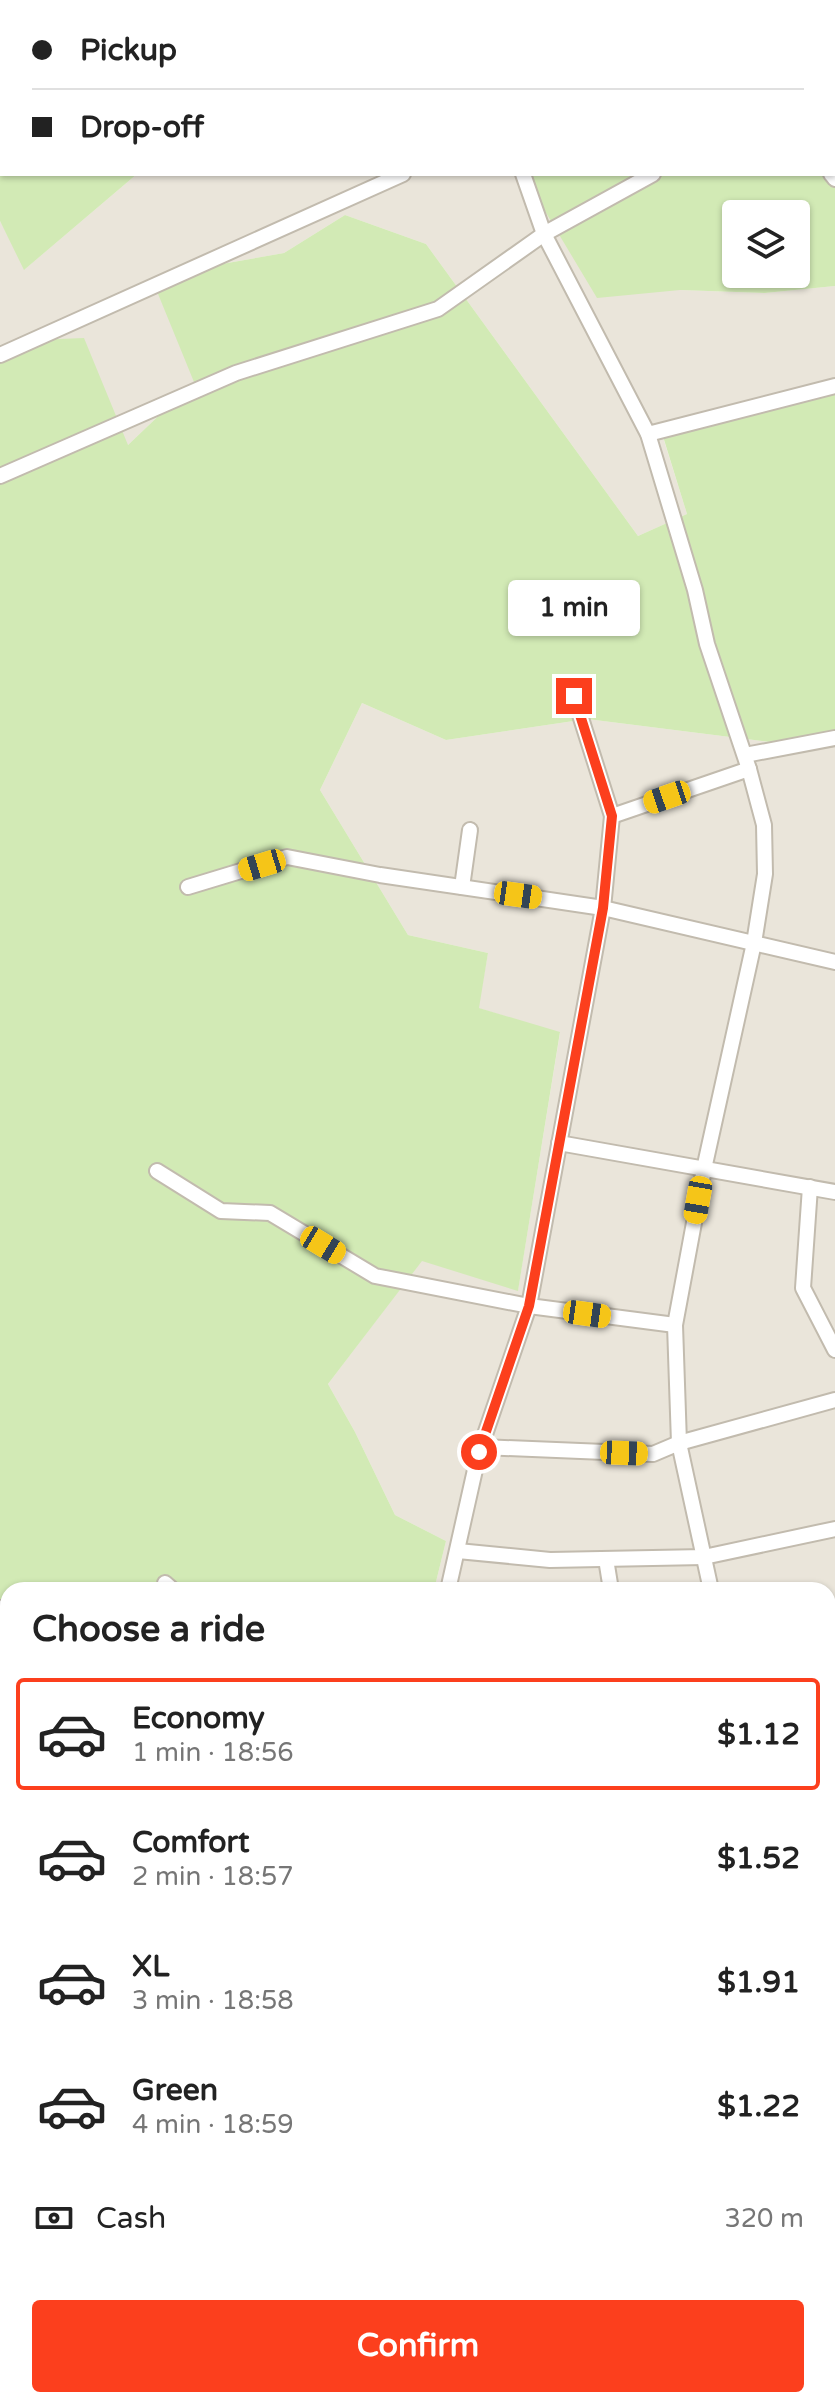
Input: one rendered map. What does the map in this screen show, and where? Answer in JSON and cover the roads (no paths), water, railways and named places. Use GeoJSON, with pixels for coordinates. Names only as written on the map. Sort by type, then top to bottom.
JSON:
{"type":"FeatureCollection","features":[{"type":"Feature","properties":{"kind":"street"},"geometry":{"type":"LineString","coordinates":[[0,355],[399,176]]}},
{"type":"Feature","properties":{"kind":"street"},"geometry":{"type":"LineString","coordinates":[[524,176],[544,234],[648,434],[695,590],[707,644],[747,762],[764,825],[765,874],[754,943],[704,1169],[675,1325],[679,1443],[709,1582]]}},
{"type":"Feature","properties":{"kind":"street"},"geometry":{"type":"LineString","coordinates":[[0,476],[236,373],[438,309],[544,234],[649,176]]}},
{"type":"Feature","properties":{"kind":"street"},"geometry":{"type":"LineString","coordinates":[[648,434],[835,386]]}},
{"type":"Feature","properties":{"kind":"street"},"geometry":{"type":"LineString","coordinates":[[450,1582],[482,1447],[529,1306],[603,908],[612,816],[574,696]]}},
{"type":"Feature","properties":{"kind":"street"},"geometry":{"type":"LineString","coordinates":[[612,816],[747,762],[835,738]]}},
{"type":"Feature","properties":{"kind":"street"},"geometry":{"type":"LineString","coordinates":[[462,887],[470,830]]}},
{"type":"Feature","properties":{"kind":"street"},"geometry":{"type":"LineString","coordinates":[[188,887],[287,857],[603,908],[835,962]]}},
{"type":"Feature","properties":{"kind":"street"},"geometry":{"type":"LineString","coordinates":[[559,1143],[835,1192]]}},
{"type":"Feature","properties":{"kind":"street"},"geometry":{"type":"LineString","coordinates":[[157,1171],[221,1211],[270,1213],[375,1276],[529,1306],[675,1325]]}},
{"type":"Feature","properties":{"kind":"street"},"geometry":{"type":"LineString","coordinates":[[810,1187],[803,1288],[835,1350]]}},
{"type":"Feature","properties":{"kind":"street"},"geometry":{"type":"LineString","coordinates":[[482,1447],[653,1454],[679,1443],[835,1400]]}},
{"type":"Feature","properties":{"kind":"street"},"geometry":{"type":"LineString","coordinates":[[458,1551],[550,1560],[704,1557],[835,1529]]}},
{"type":"Feature","properties":{"kind":"street"},"geometry":{"type":"LineString","coordinates":[[606,1559],[610,1582]]}}]}
